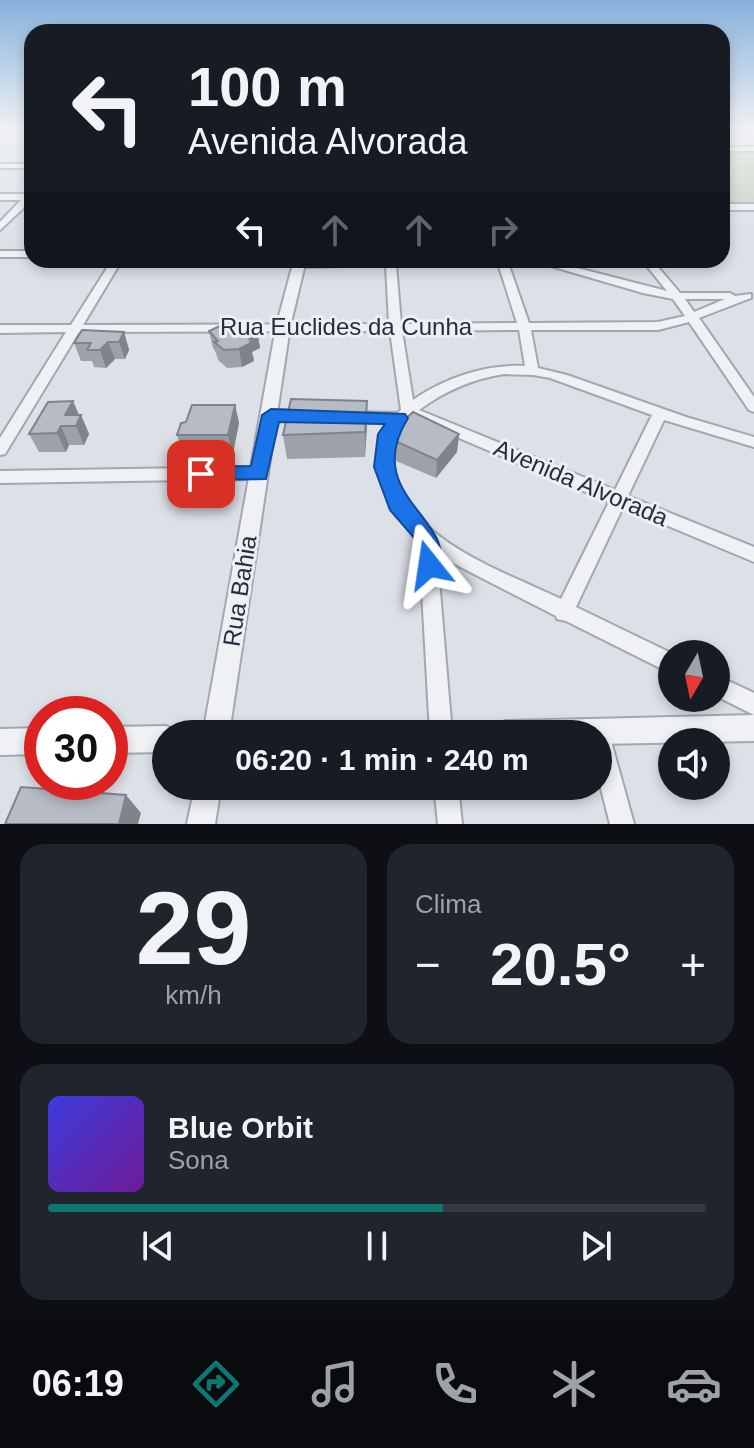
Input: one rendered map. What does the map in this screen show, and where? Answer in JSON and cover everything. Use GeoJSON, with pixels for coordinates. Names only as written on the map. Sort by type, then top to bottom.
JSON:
{"type":"FeatureCollection","features":[{"type":"Feature","properties":{"kind":"street"},"geometry":{"type":"LineString","coordinates":[[0,197],[24,197]]}},
{"type":"Feature","properties":{"kind":"street"},"geometry":{"type":"LineString","coordinates":[[0,227],[24,203]]}},
{"type":"Feature","properties":{"kind":"street"},"geometry":{"type":"LineString","coordinates":[[730,207],[754,207]]}},
{"type":"Feature","properties":{"kind":"street"},"geometry":{"type":"LineString","coordinates":[[0,254],[24,254]]}},
{"type":"Feature","properties":{"kind":"street"},"geometry":{"type":"LineString","coordinates":[[0,450],[112,268]]}},
{"type":"Feature","properties":{"kind":"street","name":"Rua Bahia"},"geometry":{"type":"LineString","coordinates":[[218,720],[271,415],[283,327],[298,268]]}},
{"type":"Feature","properties":{"kind":"street"},"geometry":{"type":"LineString","coordinates":[[391,268],[403,415]]}},
{"type":"Feature","properties":{"kind":"street"},"geometry":{"type":"LineString","coordinates":[[505,268],[525,328],[532,371]]}},
{"type":"Feature","properties":{"kind":"street"},"geometry":{"type":"LineString","coordinates":[[564,268],[677,296],[750,296]]}},
{"type":"Feature","properties":{"kind":"street"},"geometry":{"type":"LineString","coordinates":[[654,268],[677,296],[754,407]]}},
{"type":"Feature","properties":{"kind":"street","name":"Rua Euclides da Cunha"},"geometry":{"type":"LineString","coordinates":[[0,329],[658,326],[691,320],[709,307],[750,296]]}},
{"type":"Feature","properties":{"kind":"street"},"geometry":{"type":"LineString","coordinates":[[658,657],[445,551],[427,537],[398,505],[384,467],[387,434],[403,415],[442,389],[477,375],[532,371],[754,442]]}},
{"type":"Feature","properties":{"kind":"street"},"geometry":{"type":"LineString","coordinates":[[564,613],[621,500],[660,413]]}},
{"type":"Feature","properties":{"kind":"street","name":"Avenida Alvorada"},"geometry":{"type":"LineString","coordinates":[[271,415],[403,415],[754,555]]}},
{"type":"Feature","properties":{"kind":"street"},"geometry":{"type":"LineString","coordinates":[[0,477],[259,473]]}},
{"type":"Feature","properties":{"kind":"street"},"geometry":{"type":"LineString","coordinates":[[427,537],[440,720]]}},
{"type":"Feature","properties":{"kind":"street"},"geometry":{"type":"LineString","coordinates":[[730,692],[754,704]]}},
{"type":"Feature","properties":{"kind":"street"},"geometry":{"type":"LineString","coordinates":[[612,733],[754,728]]}},
{"type":"Feature","properties":{"kind":"street"},"geometry":{"type":"LineString","coordinates":[[128,740],[152,739]]}},
{"type":"Feature","properties":{"kind":"street"},"geometry":{"type":"LineString","coordinates":[[0,742],[24,741]]}},
{"type":"Feature","properties":{"kind":"street"},"geometry":{"type":"LineString","coordinates":[[612,786],[622,824]]}},
{"type":"Feature","properties":{"kind":"street"},"geometry":{"type":"LineString","coordinates":[[201,824],[205,800]]}},
{"type":"Feature","properties":{"kind":"street"},"geometry":{"type":"LineString","coordinates":[[447,800],[450,824]]}},
{"type":"Feature","properties":{"kind":"green space"},"geometry":{"type":"Polygon","coordinates":[[[730,166],[754,166],[754,207],[730,207],[730,166]]]}},
{"type":"Feature","properties":{"kind":"building"},"geometry":{"type":"Polygon","coordinates":[[[224,324],[245,324],[257,330],[248,335],[251,343],[239,349],[224,350],[214,342],[218,341],[209,331],[224,324]]]}},
{"type":"Feature","properties":{"kind":"building"},"geometry":{"type":"Polygon","coordinates":[[[82,330],[124,332],[119,342],[108,342],[100,350],[87,350],[91,343],[74,343],[82,330]]]}},
{"type":"Feature","properties":{"kind":"building"},"geometry":{"type":"Polygon","coordinates":[[[291,399],[367,401],[365,432],[283,435],[291,399]]]}},
{"type":"Feature","properties":{"kind":"building"},"geometry":{"type":"Polygon","coordinates":[[[73,401],[65,415],[81,415],[76,426],[61,426],[57,433],[29,434],[48,402],[73,401]]]}},
{"type":"Feature","properties":{"kind":"building"},"geometry":{"type":"Polygon","coordinates":[[[192,405],[235,405],[228,435],[177,435],[192,405]]]}},
{"type":"Feature","properties":{"kind":"building"},"geometry":{"type":"Polygon","coordinates":[[[413,412],[459,434],[437,460],[395,441],[396,428],[413,412]]]}},
{"type":"Feature","properties":{"kind":"building"},"geometry":{"type":"Polygon","coordinates":[[[21,787],[24,787],[24,800],[125,800],[119,824],[5,824],[21,787]]]}},
{"type":"Feature","properties":{"kind":"route"},"geometry":{"type":"LineString","coordinates":[[201,474],[259,473],[271,415],[399,418],[387,434],[384,467],[398,505],[427,537],[429,565]]}}]}
